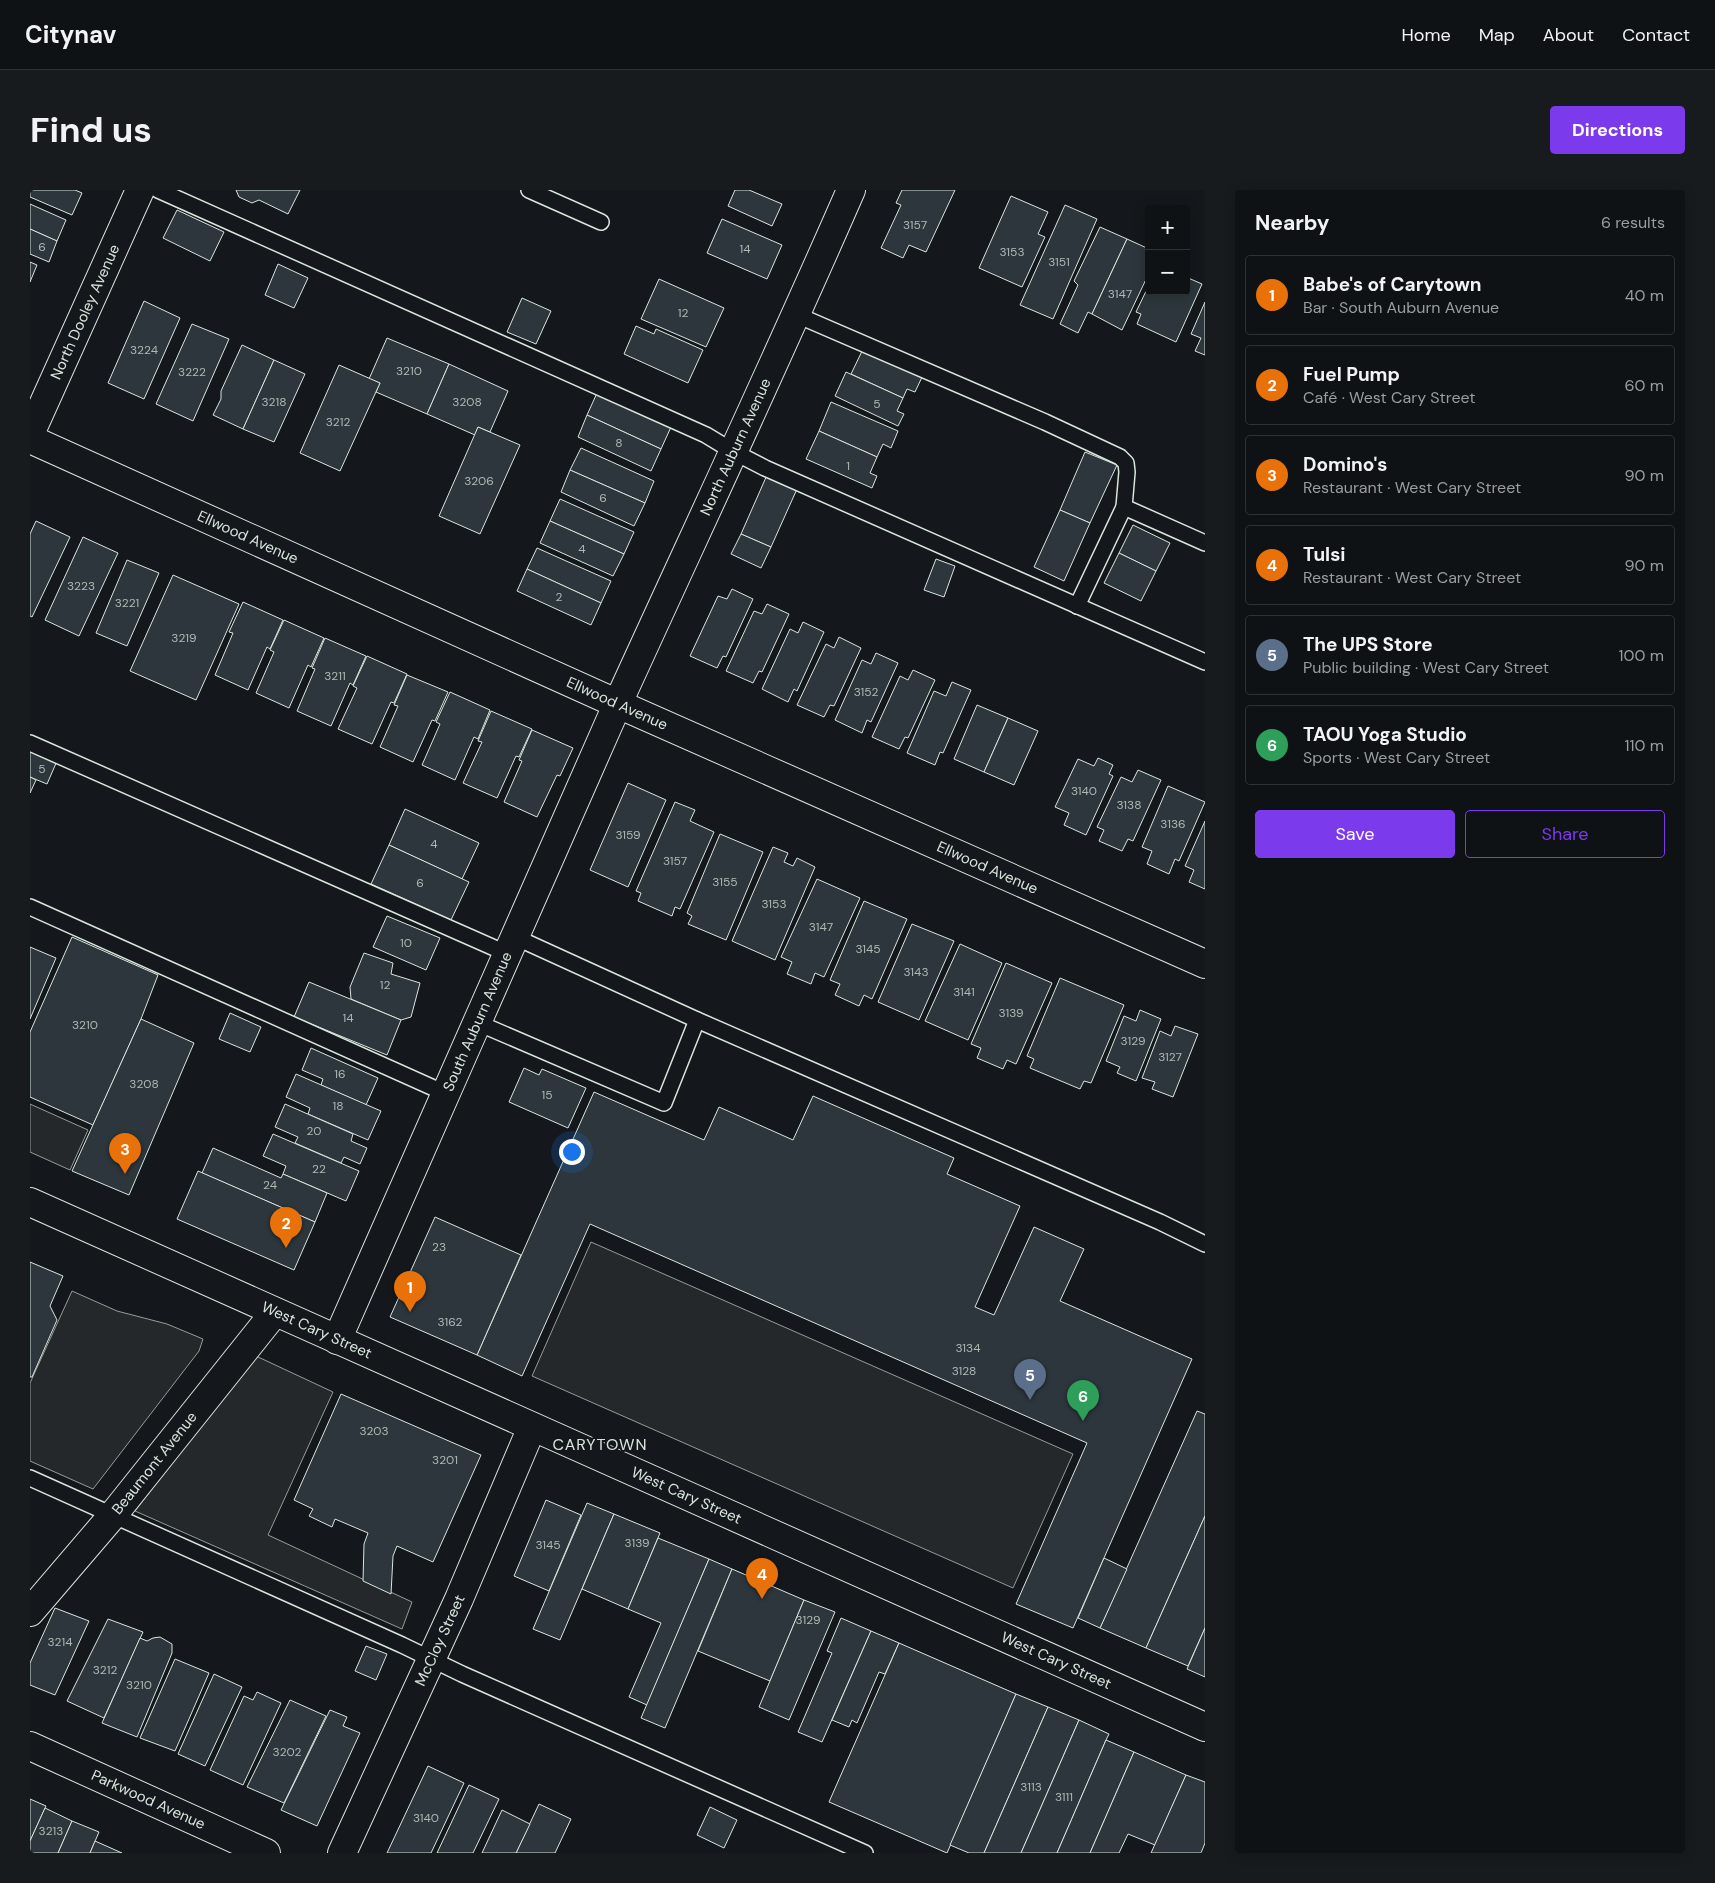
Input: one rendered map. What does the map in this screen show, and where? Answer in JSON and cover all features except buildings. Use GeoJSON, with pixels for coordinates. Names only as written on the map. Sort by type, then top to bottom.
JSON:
{"type":"FeatureCollection","features":[{"type":"Feature","properties":{"kind":"street","name":"North Dooley Avenue"},"geometry":{"type":"LineString","coordinates":[[30,434],[140,190]]}},
{"type":"Feature","properties":{"kind":"street","name":"North Auburn Avenue"},"geometry":{"type":"LineString","coordinates":[[618,704],[797,315],[851,190]]}},
{"type":"Feature","properties":{"kind":"street","name":"Ellwood Avenue"},"geometry":{"type":"LineString","coordinates":[[30,439],[618,704],[1205,964]]}},
{"type":"Feature","properties":{"kind":"street","name":"South Auburn Avenue"},"geometry":{"type":"LineString","coordinates":[[337,1340],[618,704]]}},
{"type":"Feature","properties":{"kind":"street","name":"West Cary Street"},"geometry":{"type":"LineString","coordinates":[[30,1202],[1205,1727]]}},
{"type":"Feature","properties":{"kind":"street","name":"Beaumont Avenue"},"geometry":{"type":"LineString","coordinates":[[30,1612],[113,1515],[275,1312]]}},
{"type":"Feature","properties":{"kind":"street","name":"McCloy Street"},"geometry":{"type":"LineString","coordinates":[[342,1853],[431,1660],[532,1427]]}},
{"type":"Feature","properties":{"kind":"street","name":"Parkwood Avenue"},"geometry":{"type":"LineString","coordinates":[[30,1746],[266,1853]]}},
{"type":"Feature","properties":{"kind":"lane"},"geometry":{"type":"LineString","coordinates":[[158,190],[706,435],[764,468],[1205,662]]}},
{"type":"Feature","properties":{"kind":"lane"},"geometry":{"type":"LineString","coordinates":[[528,190],[601,222]]}},
{"type":"Feature","properties":{"kind":"lane"},"geometry":{"type":"LineString","coordinates":[[797,315],[1045,422],[1120,457],[1126,463],[1124,507],[1077,606]]}},
{"type":"Feature","properties":{"kind":"lane"},"geometry":{"type":"LineString","coordinates":[[1124,507],[1205,543]]}},
{"type":"Feature","properties":{"kind":"lane"},"geometry":{"type":"LineString","coordinates":[[30,743],[511,946],[697,1020],[1150,1218],[1205,1244]]}},
{"type":"Feature","properties":{"kind":"lane"},"geometry":{"type":"LineString","coordinates":[[30,907],[447,1094]]}},
{"type":"Feature","properties":{"kind":"lane"},"geometry":{"type":"LineString","coordinates":[[478,1023],[664,1103],[697,1020]]}},
{"type":"Feature","properties":{"kind":"lane"},"geometry":{"type":"LineString","coordinates":[[30,1478],[431,1660],[865,1853]]}},
{"type":"Feature","properties":{"kind":"shaded area"},"geometry":{"type":"Polygon","coordinates":[[[30,1104],[88,1130],[70,1170],[30,1152],[30,1104]]]}},
{"type":"Feature","properties":{"kind":"shaded area"},"geometry":{"type":"Polygon","coordinates":[[[591,1242],[1073,1454],[1013,1588],[532,1376],[591,1242]]]}},
{"type":"Feature","properties":{"kind":"shaded area"},"geometry":{"type":"Polygon","coordinates":[[[72,1291],[117,1311],[167,1324],[203,1339],[199,1351],[93,1489],[30,1461],[30,1383],[72,1291]]]}},
{"type":"Feature","properties":{"kind":"shaded area"},"geometry":{"type":"Polygon","coordinates":[[[256,1356],[333,1392],[268,1535],[412,1602],[402,1629],[135,1511],[256,1356]]]}},
{"type":"Feature","properties":{"kind":"place","name":"Domino's"},"geometry":{"type":"Point","coordinates":[125,1174]}},
{"type":"Feature","properties":{"kind":"place","name":"Fuel Pump"},"geometry":{"type":"Point","coordinates":[286,1248]}},
{"type":"Feature","properties":{"kind":"place","name":"Babe's of Carytown"},"geometry":{"type":"Point","coordinates":[410,1312]}},
{"type":"Feature","properties":{"kind":"place","name":"The UPS Store"},"geometry":{"type":"Point","coordinates":[1030,1400]}},
{"type":"Feature","properties":{"kind":"place","name":"TAOU Yoga Studio"},"geometry":{"type":"Point","coordinates":[1083,1421]}},
{"type":"Feature","properties":{"kind":"place","name":"Tulsi"},"geometry":{"type":"Point","coordinates":[762,1599]}},
{"type":"Feature","properties":{"kind":"district","name":"CARYTOWN"},"geometry":{"type":"Point","coordinates":[600,1444]}}]}
